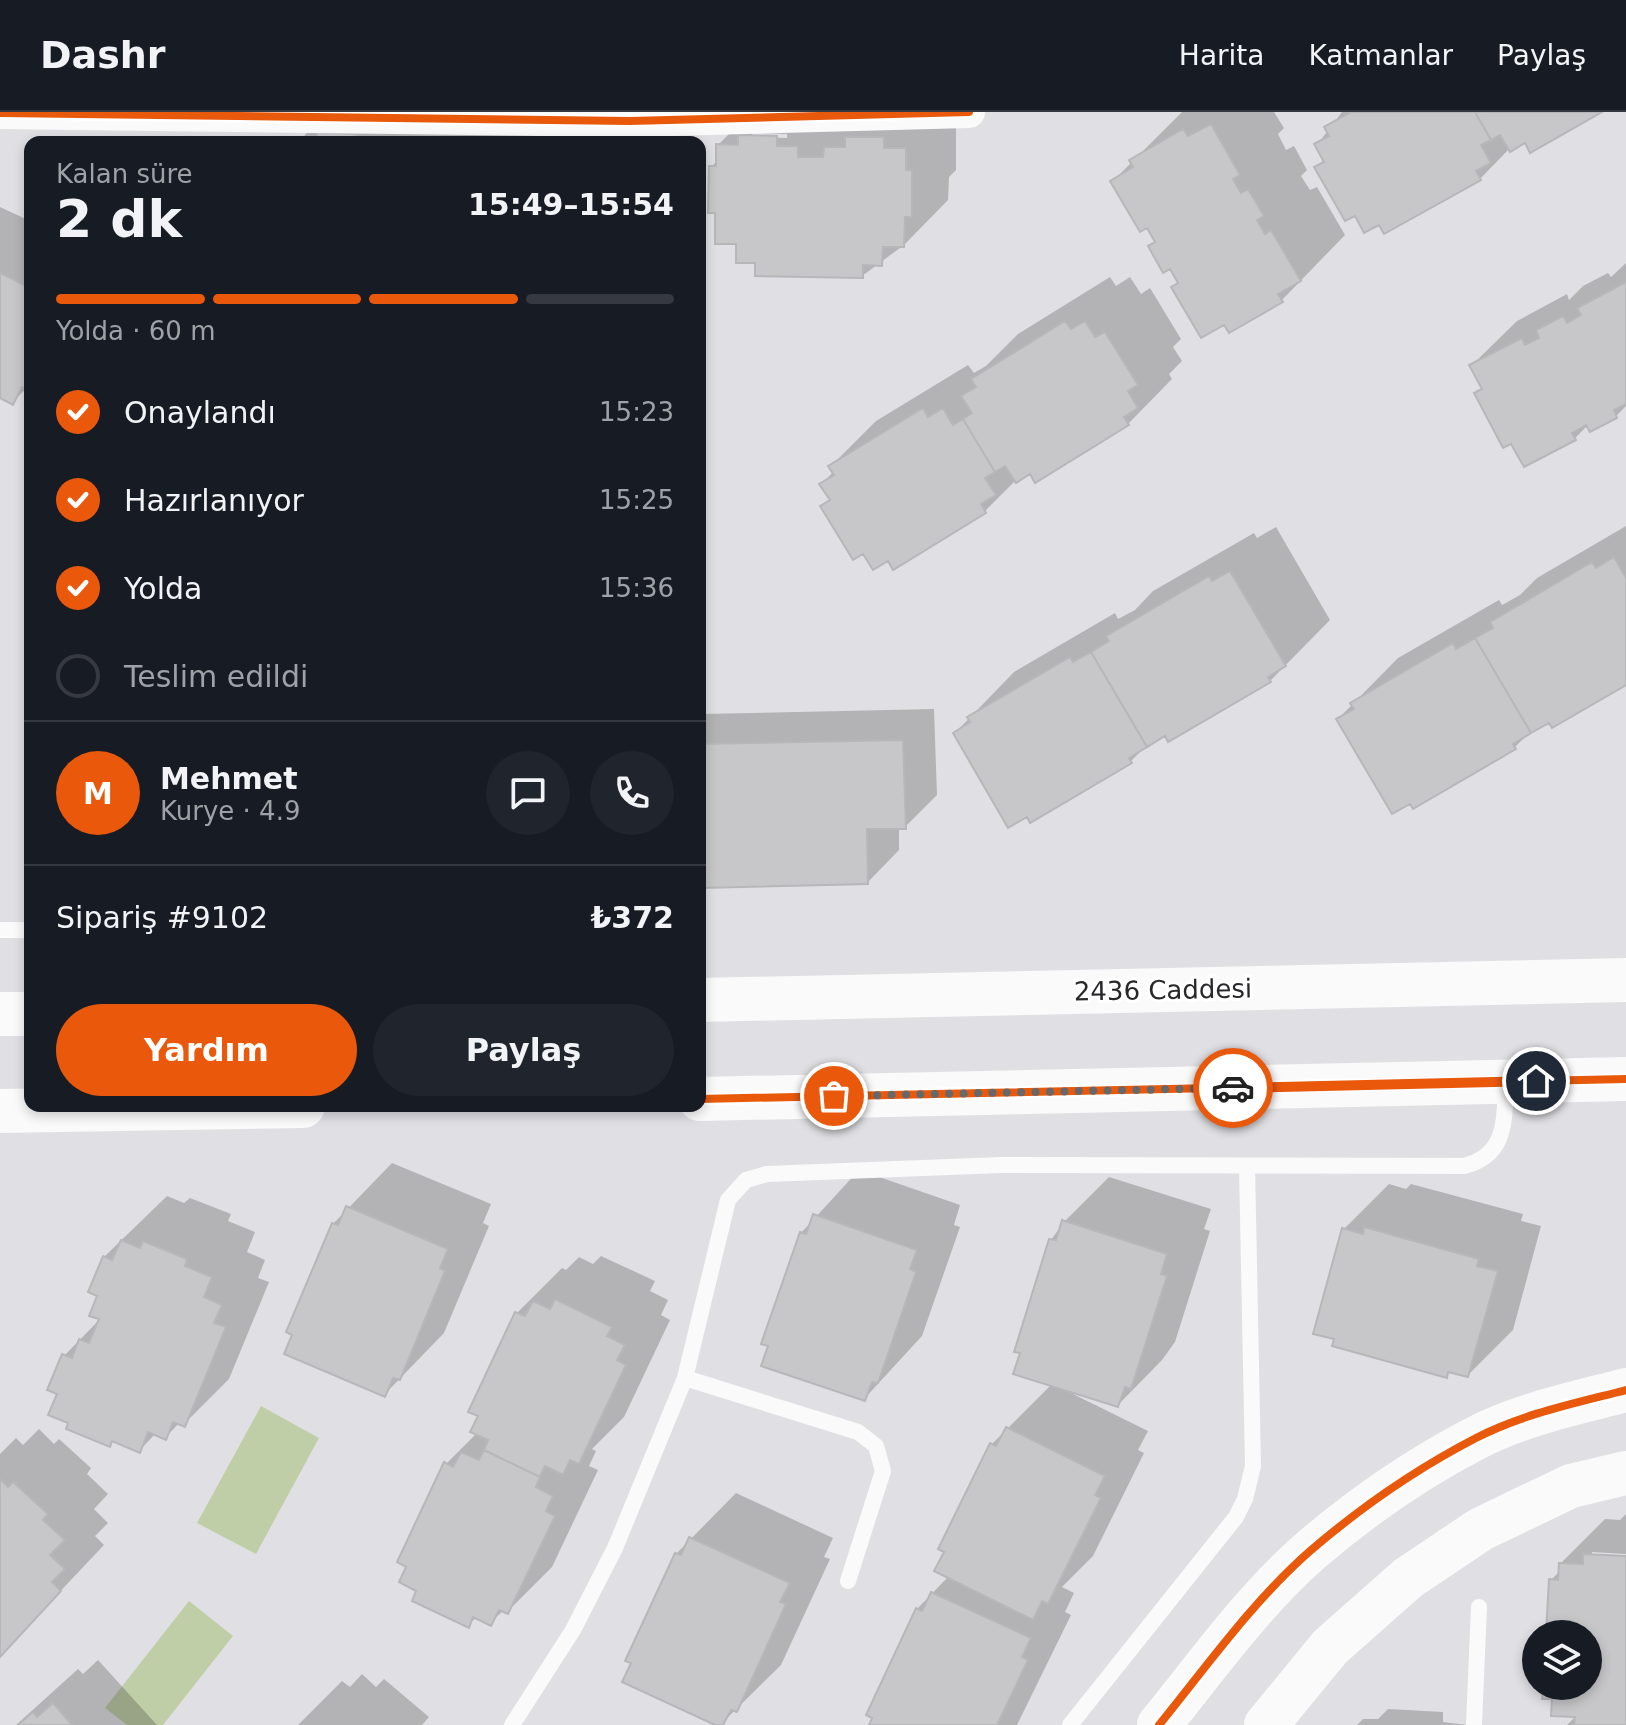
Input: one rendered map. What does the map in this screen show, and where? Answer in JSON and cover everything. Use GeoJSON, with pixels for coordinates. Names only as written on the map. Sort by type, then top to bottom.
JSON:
{"type":"FeatureCollection","features":[{"type":"Feature","properties":{"kind":"street"},"geometry":{"type":"LineString","coordinates":[[0,113],[630,121],[969,112]]}},
{"type":"Feature","properties":{"kind":"street","name":"2436 Caddesi"},"geometry":{"type":"LineString","coordinates":[[706,1000],[1626,980]]}},
{"type":"Feature","properties":{"kind":"street"},"geometry":{"type":"LineString","coordinates":[[0,1014],[24,1014]]}},
{"type":"Feature","properties":{"kind":"street"},"geometry":{"type":"LineString","coordinates":[[706,1099],[1626,1079]]}},
{"type":"Feature","properties":{"kind":"street"},"geometry":{"type":"LineString","coordinates":[[0,1111],[24,1111]]}},
{"type":"Feature","properties":{"kind":"street"},"geometry":{"type":"LineString","coordinates":[[1159,1725],[1254,1608],[1309,1551],[1364,1510],[1477,1437],[1544,1411],[1626,1390]]}},
{"type":"Feature","properties":{"kind":"street"},"geometry":{"type":"LineString","coordinates":[[1266,1725],[1330,1647],[1408,1578],[1494,1523],[1571,1486],[1626,1473]]}},
{"type":"Feature","properties":{"kind":"lane"},"geometry":{"type":"LineString","coordinates":[[0,930],[24,930]]}},
{"type":"Feature","properties":{"kind":"lane"},"geometry":{"type":"LineString","coordinates":[[512,1725],[573,1630],[615,1548],[685,1378],[728,1200],[737,1188],[756,1176],[1001,1165],[1464,1166],[1479,1162],[1491,1154],[1504,1133],[1506,1082]]}},
{"type":"Feature","properties":{"kind":"lane"},"geometry":{"type":"LineString","coordinates":[[1070,1725],[1236,1517],[1245,1499],[1253,1466],[1247,1166]]}},
{"type":"Feature","properties":{"kind":"lane"},"geometry":{"type":"LineString","coordinates":[[685,1378],[858,1432],[876,1446],[883,1471],[848,1581]]}},
{"type":"Feature","properties":{"kind":"lane"},"geometry":{"type":"LineString","coordinates":[[1474,1725],[1479,1607]]}},
{"type":"Feature","properties":{"kind":"green space"},"geometry":{"type":"Polygon","coordinates":[[[261,1406],[319,1438],[256,1554],[197,1523],[261,1406]]]}},
{"type":"Feature","properties":{"kind":"green space"},"geometry":{"type":"Polygon","coordinates":[[[189,1601],[233,1636],[163,1725],[127,1725],[105,1708],[189,1601]]]}},
{"type":"Feature","properties":{"kind":"building"},"geometry":{"type":"Polygon","coordinates":[[[1351,112],[1475,112],[1491,140],[1481,145],[1491,163],[1476,171],[1481,180],[1384,234],[1379,225],[1364,233],[1355,216],[1345,221],[1314,167],[1324,162],[1314,144],[1329,136],[1324,127],[1351,112]]]}},
{"type":"Feature","properties":{"kind":"building"},"geometry":{"type":"Polygon","coordinates":[[[1475,112],[1602,112],[1530,153],[1525,143],[1510,152],[1500,135],[1491,140],[1475,112]]]}},
{"type":"Feature","properties":{"kind":"building"},"geometry":{"type":"Polygon","coordinates":[[[1211,124],[1240,175],[1233,179],[1241,193],[1248,189],[1264,216],[1257,220],[1265,234],[1271,230],[1301,281],[1278,294],[1283,302],[1229,333],[1224,325],[1201,338],[1171,287],[1178,283],[1170,269],[1163,273],[1148,246],[1155,242],[1147,228],[1140,232],[1110,181],[1133,167],[1129,160],[1183,129],[1188,136],[1211,124]]]}},
{"type":"Feature","properties":{"kind":"building"},"geometry":{"type":"Polygon","coordinates":[[[317,132],[356,134],[356,136],[317,136],[317,132]]]}},
{"type":"Feature","properties":{"kind":"building"},"geometry":{"type":"Polygon","coordinates":[[[738,135],[777,136],[777,146],[798,146],[798,157],[823,157],[824,147],[845,147],[845,137],[884,137],[884,148],[906,148],[906,170],[912,170],[912,217],[905,217],[904,247],[883,247],[882,266],[863,265],[863,278],[755,276],[755,263],[736,263],[736,244],[715,244],[715,213],[708,213],[709,166],[716,166],[716,144],[738,145],[738,135]]]}},
{"type":"Feature","properties":{"kind":"building"},"geometry":{"type":"Polygon","coordinates":[[[0,273],[24,285],[24,388],[13,405],[0,398],[0,273]]]}},
{"type":"Feature","properties":{"kind":"building"},"geometry":{"type":"Polygon","coordinates":[[[1626,282],[1626,404],[1614,410],[1617,418],[1590,432],[1586,425],[1572,433],[1576,440],[1524,467],[1511,444],[1503,448],[1474,393],[1482,389],[1469,365],[1522,338],[1525,345],[1539,338],[1536,330],[1563,316],[1567,323],[1581,315],[1577,308],[1626,282]]]}},
{"type":"Feature","properties":{"kind":"building"},"geometry":{"type":"Polygon","coordinates":[[[1065,321],[1071,329],[1085,321],[1095,337],[1105,332],[1138,385],[1128,391],[1138,408],[1124,417],[1129,425],[1035,483],[1030,474],[1016,483],[1005,466],[995,472],[963,419],[972,413],[961,396],[976,387],[971,379],[1065,321]]]}},
{"type":"Feature","properties":{"kind":"building"},"geometry":{"type":"Polygon","coordinates":[[[923,408],[928,417],[943,408],[953,425],[963,419],[995,472],[985,478],[996,495],[981,504],[986,513],[893,570],[888,561],[873,570],[863,554],[853,560],[820,506],[830,500],[819,484],[834,475],[828,466],[923,408]]]}},
{"type":"Feature","properties":{"kind":"building"},"geometry":{"type":"Polygon","coordinates":[[[1614,557],[1626,578],[1626,685],[1552,728],[1549,723],[1531,733],[1475,638],[1493,628],[1490,622],[1592,562],[1596,568],[1614,557]]]}},
{"type":"Feature","properties":{"kind":"building"},"geometry":{"type":"Polygon","coordinates":[[[1230,571],[1286,666],[1268,677],[1271,682],[1168,742],[1165,736],[1147,747],[1091,652],[1109,641],[1106,636],[1209,576],[1212,581],[1230,571]]]}},
{"type":"Feature","properties":{"kind":"building"},"geometry":{"type":"Polygon","coordinates":[[[1475,638],[1531,733],[1513,744],[1516,749],[1413,809],[1410,804],[1392,814],[1336,719],[1354,709],[1350,703],[1453,643],[1456,649],[1475,638]]]}},
{"type":"Feature","properties":{"kind":"building"},"geometry":{"type":"Polygon","coordinates":[[[1091,652],[1147,747],[1129,758],[1132,763],[1030,823],[1027,817],[1008,828],[953,733],[970,722],[967,717],[1070,657],[1073,662],[1091,652]]]}},
{"type":"Feature","properties":{"kind":"building"},"geometry":{"type":"Polygon","coordinates":[[[903,740],[906,829],[867,829],[868,884],[706,888],[706,744],[903,740]]]}},
{"type":"Feature","properties":{"kind":"building"},"geometry":{"type":"Polygon","coordinates":[[[346,1206],[448,1249],[440,1268],[445,1271],[400,1380],[393,1378],[385,1397],[284,1354],[292,1335],[286,1332],[332,1223],[338,1225],[346,1206]]]}},
{"type":"Feature","properties":{"kind":"building"},"geometry":{"type":"Polygon","coordinates":[[[813,1214],[917,1250],[910,1269],[916,1272],[878,1383],[872,1382],[865,1401],[761,1366],[768,1346],[761,1344],[800,1232],[806,1234],[813,1214]]]}},
{"type":"Feature","properties":{"kind":"building"},"geometry":{"type":"Polygon","coordinates":[[[1062,1220],[1167,1254],[1161,1274],[1167,1276],[1131,1389],[1125,1387],[1118,1407],[1013,1374],[1020,1353],[1014,1352],[1049,1239],[1056,1240],[1062,1220]]]}},
{"type":"Feature","properties":{"kind":"building"},"geometry":{"type":"Polygon","coordinates":[[[1364,1227],[1479,1259],[1477,1266],[1498,1271],[1468,1377],[1448,1372],[1447,1378],[1332,1346],[1334,1339],[1313,1334],[1342,1228],[1363,1234],[1364,1227]]]}},
{"type":"Feature","properties":{"kind":"building"},"geometry":{"type":"Polygon","coordinates":[[[121,1240],[140,1248],[143,1241],[187,1259],[185,1266],[212,1277],[204,1297],[222,1305],[214,1323],[226,1327],[185,1427],[173,1422],[166,1440],[148,1432],[140,1453],[112,1441],[110,1447],[66,1429],[68,1423],[48,1415],[57,1394],[47,1390],[62,1354],[72,1358],[79,1339],[89,1343],[99,1319],[89,1316],[97,1296],[88,1292],[103,1256],[112,1260],[121,1240]]]}},
{"type":"Feature","properties":{"kind":"building"},"geometry":{"type":"Polygon","coordinates":[[[555,1299],[612,1327],[607,1336],[625,1345],[617,1360],[626,1365],[579,1464],[570,1460],[563,1475],[545,1466],[540,1477],[484,1450],[488,1440],[470,1432],[478,1416],[468,1412],[515,1312],[525,1316],[533,1301],[550,1309],[555,1299]]]}},
{"type":"Feature","properties":{"kind":"building"},"geometry":{"type":"Polygon","coordinates":[[[1006,1427],[1105,1476],[1095,1495],[1101,1498],[1048,1604],[1042,1601],[1033,1620],[934,1571],[944,1552],[938,1549],[990,1443],[996,1446],[1006,1427]]]}},
{"type":"Feature","properties":{"kind":"building"},"geometry":{"type":"Polygon","coordinates":[[[484,1450],[540,1477],[536,1487],[553,1496],[546,1511],[555,1516],[508,1614],[499,1610],[491,1626],[473,1617],[469,1628],[412,1601],[416,1591],[399,1582],[406,1567],[397,1562],[444,1462],[453,1467],[461,1452],[479,1460],[484,1450]]]}},
{"type":"Feature","properties":{"kind":"building"},"geometry":{"type":"Polygon","coordinates":[[[0,1479],[8,1487],[13,1482],[48,1514],[43,1520],[65,1540],[50,1555],[65,1569],[52,1582],[61,1591],[0,1657],[0,1479]]]}},
{"type":"Feature","properties":{"kind":"building"},"geometry":{"type":"Polygon","coordinates":[[[689,1537],[790,1583],[780,1602],[786,1604],[737,1712],[731,1710],[723,1725],[715,1725],[622,1682],[631,1663],[625,1661],[675,1553],[681,1555],[689,1537]]]}},
{"type":"Feature","properties":{"kind":"building"},"geometry":{"type":"Polygon","coordinates":[[[1583,1554],[1626,1556],[1626,1725],[1574,1725],[1575,1717],[1551,1716],[1552,1700],[1602,1700],[1602,1620],[1547,1620],[1549,1579],[1558,1580],[1559,1563],[1583,1564],[1583,1554]]]}},
{"type":"Feature","properties":{"kind":"building"},"geometry":{"type":"Polygon","coordinates":[[[931,1592],[1031,1638],[1022,1657],[1028,1660],[997,1725],[869,1725],[872,1718],[866,1715],[916,1608],[922,1611],[931,1592]]]}},
{"type":"Feature","properties":{"kind":"building"},"geometry":{"type":"Polygon","coordinates":[[[53,1703],[72,1725],[18,1725],[33,1712],[37,1717],[53,1703]]]}},
{"type":"Feature","properties":{"kind":"cycle path"},"geometry":{"type":"LineString","coordinates":[[0,113],[630,121],[969,112]]}},
{"type":"Feature","properties":{"kind":"cycle path"},"geometry":{"type":"LineString","coordinates":[[706,1099],[1626,1079]]}},
{"type":"Feature","properties":{"kind":"cycle path"},"geometry":{"type":"LineString","coordinates":[[1159,1725],[1269,1591],[1310,1551],[1369,1504],[1433,1462],[1512,1422],[1626,1390]]}},
{"type":"Feature","properties":{"kind":"way so far"},"geometry":{"type":"LineString","coordinates":[[834,1096],[1233,1088]]}},
{"type":"Feature","properties":{"kind":"route"},"geometry":{"type":"LineString","coordinates":[[1233,1088],[1536,1081]]}}]}
